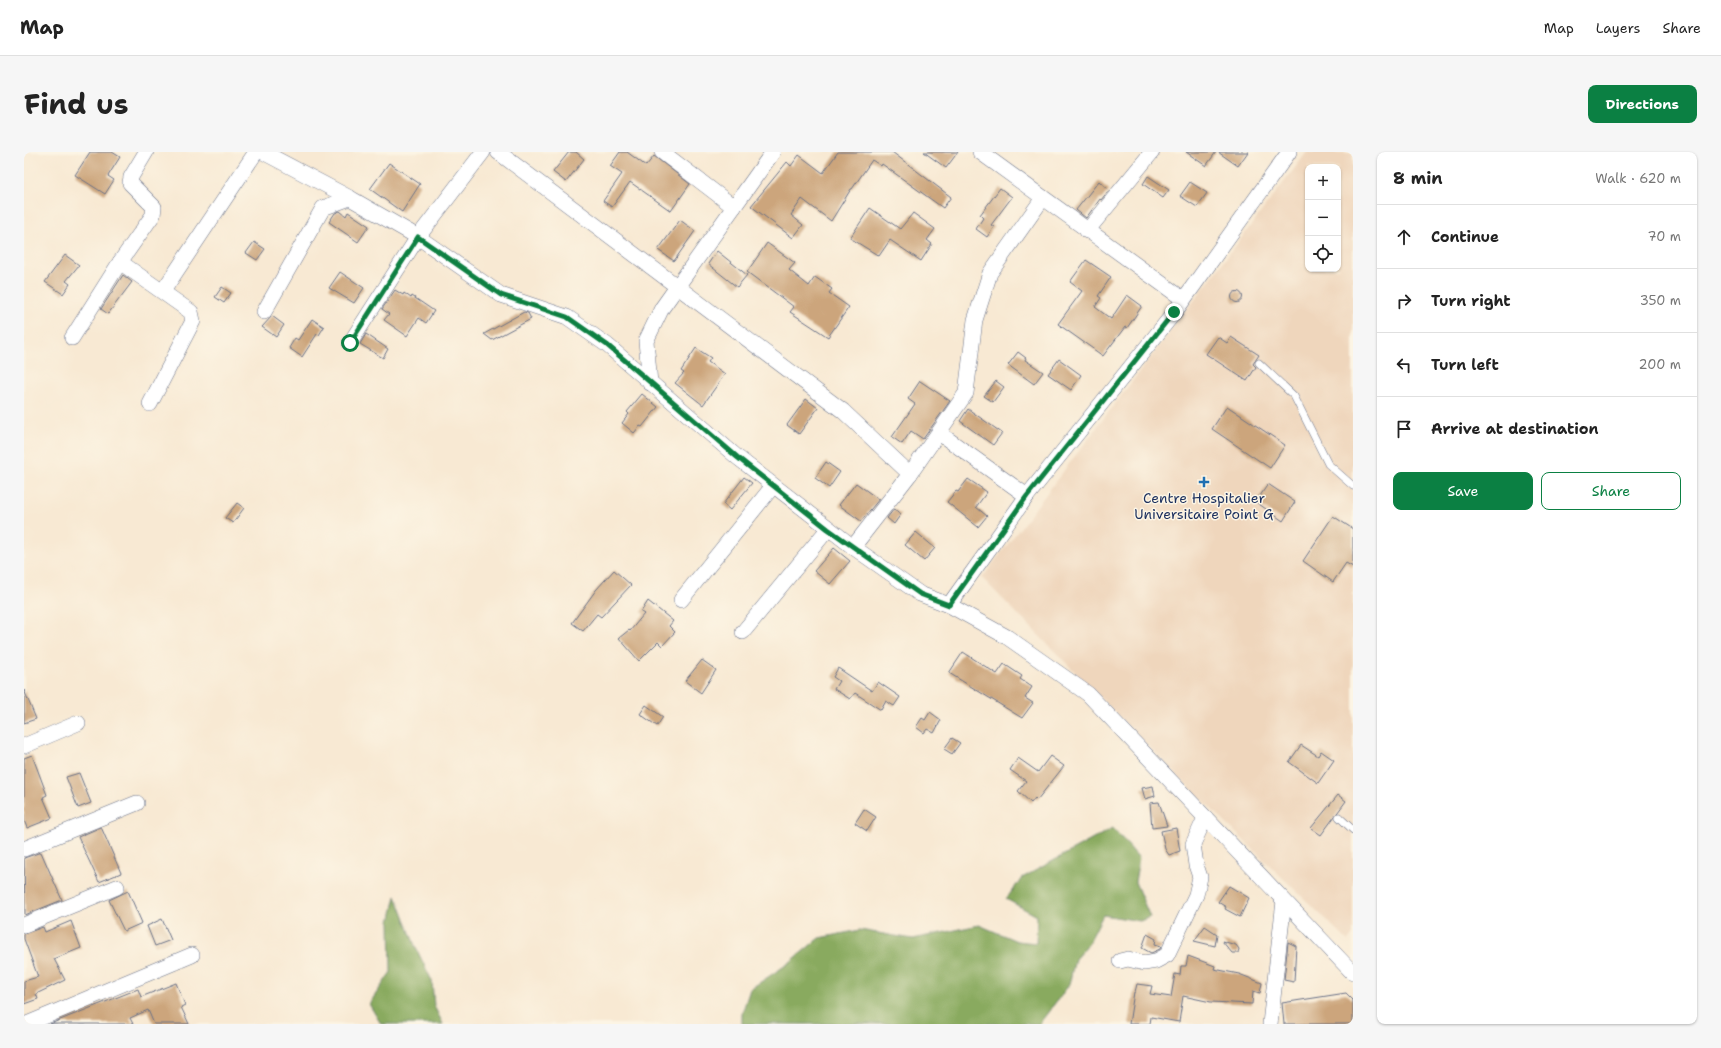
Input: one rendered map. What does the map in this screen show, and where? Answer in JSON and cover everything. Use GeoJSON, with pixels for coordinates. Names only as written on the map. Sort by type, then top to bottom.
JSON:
{"type":"FeatureCollection","features":[{"type":"Feature","properties":{"kind":"street"},"geometry":{"type":"LineString","coordinates":[[72,338],[120,262],[153,215],[154,207],[130,183],[131,176],[146,152]]}},
{"type":"Feature","properties":{"kind":"street"},"geometry":{"type":"LineString","coordinates":[[163,291],[256,152]]}},
{"type":"Feature","properties":{"kind":"street"},"geometry":{"type":"LineString","coordinates":[[263,152],[350,198],[418,237],[501,295],[567,317],[607,345],[773,486],[828,529],[920,594],[949,605],[1007,637],[1088,694],[1353,973]]}},
{"type":"Feature","properties":{"kind":"street"},"geometry":{"type":"LineString","coordinates":[[350,343],[418,237],[483,152]]}},
{"type":"Feature","properties":{"kind":"street"},"geometry":{"type":"LineString","coordinates":[[498,152],[843,411],[910,474]]}},
{"type":"Feature","properties":{"kind":"street"},"geometry":{"type":"LineString","coordinates":[[662,152],[734,207]]}},
{"type":"Feature","properties":{"kind":"street"},"geometry":{"type":"LineString","coordinates":[[650,382],[646,341],[662,308],[773,152]]}},
{"type":"Feature","properties":{"kind":"street"},"geometry":{"type":"LineString","coordinates":[[980,152],[1087,231],[1183,299]]}},
{"type":"Feature","properties":{"kind":"street"},"geometry":{"type":"LineString","coordinates":[[1087,231],[1152,152]]}},
{"type":"Feature","properties":{"kind":"street"},"geometry":{"type":"LineString","coordinates":[[949,605],[1027,496],[1122,379],[1183,299],[1289,152]]}},
{"type":"Feature","properties":{"kind":"street"},"geometry":{"type":"LineString","coordinates":[[264,312],[323,208],[350,198]]}},
{"type":"Feature","properties":{"kind":"street"},"geometry":{"type":"LineString","coordinates":[[853,547],[910,474],[966,393],[975,320],[990,274],[1043,198]]}},
{"type":"Feature","properties":{"kind":"street"},"geometry":{"type":"LineString","coordinates":[[120,262],[191,312],[193,321],[150,404]]}},
{"type":"Feature","properties":{"kind":"street"},"geometry":{"type":"LineString","coordinates":[[939,433],[1027,496]]}},
{"type":"Feature","properties":{"kind":"street"},"geometry":{"type":"LineString","coordinates":[[681,600],[773,486]]}},
{"type":"Feature","properties":{"kind":"street"},"geometry":{"type":"LineString","coordinates":[[743,632],[828,529]]}},
{"type":"Feature","properties":{"kind":"street"},"geometry":{"type":"LineString","coordinates":[[24,746],[78,723]]}},
{"type":"Feature","properties":{"kind":"street"},"geometry":{"type":"LineString","coordinates":[[24,849],[137,803]]}},
{"type":"Feature","properties":{"kind":"street"},"geometry":{"type":"LineString","coordinates":[[1120,961],[1128,959],[1144,963],[1156,961],[1167,955],[1196,895],[1200,878],[1196,865],[1193,844],[1205,818]]}},
{"type":"Feature","properties":{"kind":"street"},"geometry":{"type":"LineString","coordinates":[[24,925],[117,887]]}},
{"type":"Feature","properties":{"kind":"street"},"geometry":{"type":"LineString","coordinates":[[1270,1024],[1284,901]]}},
{"type":"Feature","properties":{"kind":"street"},"geometry":{"type":"LineString","coordinates":[[27,1024],[192,955]]}},
{"type":"Feature","properties":{"kind":"lane"},"geometry":{"type":"LineString","coordinates":[[1259,363],[1294,396],[1328,464],[1353,486]]}},
{"type":"Feature","properties":{"kind":"lane"},"geometry":{"type":"LineString","coordinates":[[1339,817],[1353,830]]}},
{"type":"Feature","properties":{"kind":"shaded area","name":"Centre Hospitalier Universitaire Point G"},"geometry":{"type":"Polygon","coordinates":[[[1307,152],[1353,153],[1353,935],[1348,941],[1197,795],[982,578],[1307,152]]]}},
{"type":"Feature","properties":{"kind":"green space"},"geometry":{"type":"Polygon","coordinates":[[[1113,828],[1139,858],[1135,882],[1150,917],[1140,921],[1103,915],[1088,944],[1075,959],[1069,985],[1039,1024],[742,1024],[742,1013],[750,989],[789,963],[819,938],[860,930],[913,939],[979,925],[1017,941],[1036,943],[1037,916],[1006,899],[1022,878],[1113,828]]]}},
{"type":"Feature","properties":{"kind":"green space"},"geometry":{"type":"Polygon","coordinates":[[[396,896],[416,948],[432,981],[434,1006],[443,1024],[381,1024],[369,1004],[391,972],[390,922],[396,896]]]}},
{"type":"Feature","properties":{"kind":"building"},"geometry":{"type":"Polygon","coordinates":[[[90,152],[112,152],[120,157],[108,176],[114,180],[105,194],[75,175],[90,152]]]}},
{"type":"Feature","properties":{"kind":"building"},"geometry":{"type":"Polygon","coordinates":[[[569,152],[576,152],[584,159],[566,182],[553,172],[569,152]]]}},
{"type":"Feature","properties":{"kind":"building"},"geometry":{"type":"Polygon","coordinates":[[[620,152],[627,152],[646,166],[654,156],[690,184],[671,211],[630,182],[612,207],[603,201],[622,174],[610,166],[620,152]]]}},
{"type":"Feature","properties":{"kind":"building"},"geometry":{"type":"Polygon","coordinates":[[[838,152],[892,152],[951,197],[943,208],[882,164],[881,166],[872,160],[851,189],[831,221],[802,199],[791,215],[803,225],[793,238],[751,206],[787,162],[791,166],[799,155],[823,173],[838,152]]]}},
{"type":"Feature","properties":{"kind":"building"},"geometry":{"type":"Polygon","coordinates":[[[924,152],[958,152],[946,168],[924,152]]]}},
{"type":"Feature","properties":{"kind":"building"},"geometry":{"type":"Polygon","coordinates":[[[1186,152],[1216,152],[1206,166],[1186,152]]]}},
{"type":"Feature","properties":{"kind":"building"},"geometry":{"type":"Polygon","coordinates":[[[1218,152],[1248,152],[1238,166],[1218,152]]]}},
{"type":"Feature","properties":{"kind":"building"},"geometry":{"type":"Polygon","coordinates":[[[389,163],[420,184],[402,212],[370,189],[389,163]]]}},
{"type":"Feature","properties":{"kind":"building"},"geometry":{"type":"Polygon","coordinates":[[[1148,176],[1169,190],[1163,198],[1143,184],[1148,176]]]}},
{"type":"Feature","properties":{"kind":"building"},"geometry":{"type":"Polygon","coordinates":[[[1099,181],[1109,190],[1101,200],[1100,199],[1086,218],[1076,210],[1099,181]]]}},
{"type":"Feature","properties":{"kind":"building"},"geometry":{"type":"Polygon","coordinates":[[[1190,182],[1207,193],[1197,207],[1180,196],[1190,182]]]}},
{"type":"Feature","properties":{"kind":"building"},"geometry":{"type":"Polygon","coordinates":[[[1000,188],[1012,197],[991,225],[994,227],[987,237],[976,229],[983,218],[980,215],[1000,188]]]}},
{"type":"Feature","properties":{"kind":"building"},"geometry":{"type":"Polygon","coordinates":[[[870,208],[900,229],[913,213],[935,229],[927,240],[932,244],[921,261],[890,240],[879,256],[850,238],[870,208]]]}},
{"type":"Feature","properties":{"kind":"building"},"geometry":{"type":"Polygon","coordinates":[[[340,211],[346,216],[348,212],[369,226],[358,242],[329,222],[335,213],[340,211]]]}},
{"type":"Feature","properties":{"kind":"building"},"geometry":{"type":"Polygon","coordinates":[[[680,220],[695,231],[674,261],[658,250],[680,220]]]}},
{"type":"Feature","properties":{"kind":"building"},"geometry":{"type":"Polygon","coordinates":[[[254,242],[265,249],[257,260],[246,253],[254,242]]]}},
{"type":"Feature","properties":{"kind":"building"},"geometry":{"type":"Polygon","coordinates":[[[767,243],[795,263],[789,270],[809,286],[815,277],[832,289],[829,293],[849,307],[828,337],[790,312],[794,307],[747,272],[767,243]]]}},
{"type":"Feature","properties":{"kind":"building"},"geometry":{"type":"Polygon","coordinates":[[[717,251],[747,275],[737,287],[708,264],[717,251]]]}},
{"type":"Feature","properties":{"kind":"building"},"geometry":{"type":"Polygon","coordinates":[[[65,255],[79,265],[66,281],[70,284],[63,294],[45,282],[65,255]]]}},
{"type":"Feature","properties":{"kind":"building"},"geometry":{"type":"Polygon","coordinates":[[[1086,260],[1111,277],[1098,296],[1101,298],[1095,307],[1111,319],[1127,295],[1142,306],[1127,328],[1125,327],[1103,356],[1058,324],[1082,291],[1070,282],[1086,260]]]}},
{"type":"Feature","properties":{"kind":"building"},"geometry":{"type":"Polygon","coordinates":[[[340,272],[364,288],[354,303],[329,288],[340,272]]]}},
{"type":"Feature","properties":{"kind":"building"},"geometry":{"type":"Polygon","coordinates":[[[123,275],[132,282],[108,314],[101,309],[123,275]]]}},
{"type":"Feature","properties":{"kind":"building"},"geometry":{"type":"Polygon","coordinates":[[[222,287],[231,293],[224,303],[215,297],[222,287]]]}},
{"type":"Feature","properties":{"kind":"building"},"geometry":{"type":"Polygon","coordinates":[[[395,290],[403,295],[404,293],[411,298],[412,296],[434,311],[426,323],[419,318],[407,336],[384,320],[389,314],[382,309],[395,290]]]}},
{"type":"Feature","properties":{"kind":"building"},"geometry":{"type":"Polygon","coordinates":[[[1237,291],[1241,293],[1243,297],[1241,301],[1237,303],[1233,301],[1231,297],[1233,293],[1237,291]]]}},
{"type":"Feature","properties":{"kind":"building"},"geometry":{"type":"Polygon","coordinates":[[[524,312],[528,313],[531,319],[492,340],[484,334],[524,312]]]}},
{"type":"Feature","properties":{"kind":"building"},"geometry":{"type":"Polygon","coordinates":[[[272,316],[284,325],[276,337],[262,327],[272,316]]]}},
{"type":"Feature","properties":{"kind":"building"},"geometry":{"type":"Polygon","coordinates":[[[312,319],[324,327],[319,335],[317,334],[302,357],[289,348],[295,338],[298,340],[312,319]]]}},
{"type":"Feature","properties":{"kind":"building"},"geometry":{"type":"Polygon","coordinates":[[[366,334],[388,349],[383,358],[360,344],[366,334]]]}},
{"type":"Feature","properties":{"kind":"building"},"geometry":{"type":"Polygon","coordinates":[[[1218,337],[1227,343],[1231,337],[1259,355],[1253,364],[1256,367],[1247,381],[1206,354],[1218,337]]]}},
{"type":"Feature","properties":{"kind":"building"},"geometry":{"type":"Polygon","coordinates":[[[696,348],[711,358],[708,362],[725,374],[703,405],[675,383],[684,373],[681,371],[696,348]]]}},
{"type":"Feature","properties":{"kind":"building"},"geometry":{"type":"Polygon","coordinates":[[[1018,352],[1026,358],[1025,360],[1043,372],[1034,384],[1008,365],[1018,352]]]}},
{"type":"Feature","properties":{"kind":"building"},"geometry":{"type":"Polygon","coordinates":[[[1059,359],[1081,375],[1071,390],[1048,374],[1059,359]]]}},
{"type":"Feature","properties":{"kind":"building"},"geometry":{"type":"Polygon","coordinates":[[[920,381],[950,401],[923,439],[911,431],[902,444],[892,437],[915,404],[908,399],[920,381]]]}},
{"type":"Feature","properties":{"kind":"building"},"geometry":{"type":"Polygon","coordinates":[[[996,381],[1004,387],[993,402],[984,396],[996,381]]]}},
{"type":"Feature","properties":{"kind":"building"},"geometry":{"type":"Polygon","coordinates":[[[642,394],[658,407],[642,427],[640,426],[634,433],[622,423],[629,414],[627,412],[642,394]]]}},
{"type":"Feature","properties":{"kind":"building"},"geometry":{"type":"Polygon","coordinates":[[[806,399],[818,408],[799,434],[787,425],[806,399]]]}},
{"type":"Feature","properties":{"kind":"building"},"geometry":{"type":"Polygon","coordinates":[[[1227,406],[1285,445],[1270,468],[1212,429],[1227,406]]]}},
{"type":"Feature","properties":{"kind":"building"},"geometry":{"type":"Polygon","coordinates":[[[968,409],[1002,433],[993,445],[960,421],[968,409]]]}},
{"type":"Feature","properties":{"kind":"building"},"geometry":{"type":"Polygon","coordinates":[[[826,462],[840,472],[829,488],[815,478],[826,462]]]}},
{"type":"Feature","properties":{"kind":"building"},"geometry":{"type":"Polygon","coordinates":[[[744,477],[752,483],[730,510],[723,504],[744,477]]]}},
{"type":"Feature","properties":{"kind":"building"},"geometry":{"type":"Polygon","coordinates":[[[968,479],[987,492],[976,507],[987,516],[978,527],[947,502],[956,491],[958,492],[968,479]]]}},
{"type":"Feature","properties":{"kind":"building"},"geometry":{"type":"Polygon","coordinates":[[[856,483],[878,499],[880,498],[861,521],[839,505],[856,483]]]}},
{"type":"Feature","properties":{"kind":"building"},"geometry":{"type":"Polygon","coordinates":[[[1268,484],[1295,502],[1283,521],[1256,502],[1268,484]]]}},
{"type":"Feature","properties":{"kind":"building"},"geometry":{"type":"Polygon","coordinates":[[[237,503],[244,508],[233,523],[225,518],[237,503]]]}},
{"type":"Feature","properties":{"kind":"building"},"geometry":{"type":"Polygon","coordinates":[[[894,509],[901,514],[894,524],[887,518],[894,509]]]}},
{"type":"Feature","properties":{"kind":"building"},"geometry":{"type":"Polygon","coordinates":[[[1333,516],[1353,529],[1353,567],[1346,563],[1333,582],[1303,561],[1333,516]]]}},
{"type":"Feature","properties":{"kind":"building"},"geometry":{"type":"Polygon","coordinates":[[[916,532],[935,548],[924,561],[905,545],[916,532]]]}},
{"type":"Feature","properties":{"kind":"building"},"geometry":{"type":"Polygon","coordinates":[[[834,548],[850,561],[830,584],[814,571],[834,548]]]}},
{"type":"Feature","properties":{"kind":"building"},"geometry":{"type":"Polygon","coordinates":[[[614,570],[631,585],[601,617],[597,614],[583,631],[572,623],[596,590],[614,570]]]}},
{"type":"Feature","properties":{"kind":"building"},"geometry":{"type":"Polygon","coordinates":[[[648,601],[673,621],[669,626],[675,632],[662,646],[658,642],[639,661],[619,638],[629,630],[630,631],[644,614],[641,612],[648,601]]]}},
{"type":"Feature","properties":{"kind":"building"},"geometry":{"type":"Polygon","coordinates":[[[963,652],[997,674],[1004,664],[1022,676],[1020,679],[1032,687],[1025,698],[1033,703],[1022,718],[949,673],[963,652]]]}},
{"type":"Feature","properties":{"kind":"building"},"geometry":{"type":"Polygon","coordinates":[[[702,660],[716,670],[701,693],[685,681],[702,660]]]}},
{"type":"Feature","properties":{"kind":"building"},"geometry":{"type":"Polygon","coordinates":[[[838,668],[872,691],[878,682],[900,697],[894,706],[886,701],[881,710],[855,693],[850,699],[834,689],[839,681],[833,677],[838,668]]]}},
{"type":"Feature","properties":{"kind":"building"},"geometry":{"type":"Polygon","coordinates":[[[24,690],[36,719],[24,723],[24,690]]]}},
{"type":"Feature","properties":{"kind":"building"},"geometry":{"type":"Polygon","coordinates":[[[646,705],[663,717],[657,726],[640,714],[646,705]]]}},
{"type":"Feature","properties":{"kind":"building"},"geometry":{"type":"Polygon","coordinates":[[[930,712],[941,720],[934,733],[927,729],[924,733],[916,727],[922,718],[925,720],[930,712]]]}},
{"type":"Feature","properties":{"kind":"building"},"geometry":{"type":"Polygon","coordinates":[[[952,738],[960,743],[952,754],[944,749],[952,738]]]}},
{"type":"Feature","properties":{"kind":"building"},"geometry":{"type":"Polygon","coordinates":[[[1301,745],[1318,756],[1321,751],[1334,760],[1318,783],[1289,762],[1301,745]]]}},
{"type":"Feature","properties":{"kind":"building"},"geometry":{"type":"Polygon","coordinates":[[[32,755],[47,795],[43,797],[52,818],[27,828],[24,820],[24,758],[32,755]]]}},
{"type":"Feature","properties":{"kind":"building"},"geometry":{"type":"Polygon","coordinates":[[[1050,756],[1064,766],[1037,800],[1035,798],[1031,803],[1018,791],[1026,781],[1010,770],[1018,758],[1038,772],[1050,756]]]}},
{"type":"Feature","properties":{"kind":"building"},"geometry":{"type":"Polygon","coordinates":[[[79,773],[91,803],[78,808],[66,777],[79,773]]]}},
{"type":"Feature","properties":{"kind":"building"},"geometry":{"type":"Polygon","coordinates":[[[1153,786],[1155,796],[1145,799],[1142,788],[1153,786]]]}},
{"type":"Feature","properties":{"kind":"building"},"geometry":{"type":"Polygon","coordinates":[[[1338,795],[1346,801],[1321,835],[1311,828],[1338,795]]]}},
{"type":"Feature","properties":{"kind":"building"},"geometry":{"type":"Polygon","coordinates":[[[1159,802],[1167,826],[1152,828],[1150,803],[1159,802]]]}},
{"type":"Feature","properties":{"kind":"building"},"geometry":{"type":"Polygon","coordinates":[[[864,809],[876,817],[867,831],[855,823],[864,809]]]}},
{"type":"Feature","properties":{"kind":"building"},"geometry":{"type":"Polygon","coordinates":[[[101,827],[121,873],[99,882],[78,837],[101,827]]]}},
{"type":"Feature","properties":{"kind":"building"},"geometry":{"type":"Polygon","coordinates":[[[1176,828],[1180,851],[1169,855],[1165,849],[1161,831],[1176,828]]]}},
{"type":"Feature","properties":{"kind":"building"},"geometry":{"type":"Polygon","coordinates":[[[41,852],[62,900],[25,915],[24,858],[41,852]]]}},
{"type":"Feature","properties":{"kind":"building"},"geometry":{"type":"Polygon","coordinates":[[[1229,886],[1249,898],[1240,917],[1225,909],[1226,907],[1218,902],[1229,886]]]}},
{"type":"Feature","properties":{"kind":"building"},"geometry":{"type":"Polygon","coordinates":[[[128,891],[142,923],[124,931],[109,900],[128,891]]]}},
{"type":"Feature","properties":{"kind":"building"},"geometry":{"type":"Polygon","coordinates":[[[162,919],[171,940],[155,946],[147,926],[162,919]]]}},
{"type":"Feature","properties":{"kind":"building"},"geometry":{"type":"Polygon","coordinates":[[[71,921],[81,948],[54,959],[65,980],[36,994],[38,999],[24,1004],[24,981],[38,977],[24,939],[24,934],[43,927],[45,932],[71,921]]]}},
{"type":"Feature","properties":{"kind":"building"},"geometry":{"type":"Polygon","coordinates":[[[1205,926],[1217,934],[1215,946],[1194,941],[1205,926]]]}},
{"type":"Feature","properties":{"kind":"building"},"geometry":{"type":"Polygon","coordinates":[[[1147,934],[1156,939],[1155,944],[1161,946],[1160,949],[1151,953],[1142,948],[1147,934]]]}},
{"type":"Feature","properties":{"kind":"building"},"geometry":{"type":"Polygon","coordinates":[[[1222,941],[1236,945],[1239,949],[1238,953],[1232,953],[1222,941]]]}},
{"type":"Feature","properties":{"kind":"building"},"geometry":{"type":"Polygon","coordinates":[[[1288,942],[1296,946],[1294,982],[1284,980],[1288,942]]]}},
{"type":"Feature","properties":{"kind":"building"},"geometry":{"type":"Polygon","coordinates":[[[1188,956],[1215,966],[1214,969],[1239,974],[1262,983],[1260,993],[1253,991],[1252,1004],[1211,1002],[1183,996],[1179,1022],[1151,1017],[1150,1024],[1129,1024],[1134,992],[1137,984],[1152,986],[1150,994],[1171,997],[1175,974],[1180,975],[1181,966],[1186,966],[1188,956]]]}},
{"type":"Feature","properties":{"kind":"building"},"geometry":{"type":"Polygon","coordinates":[[[176,983],[185,1005],[181,1007],[189,1024],[154,1024],[148,1010],[130,1018],[133,1024],[50,1024],[138,989],[141,997],[176,983]]]}},
{"type":"Feature","properties":{"kind":"building"},"geometry":{"type":"Polygon","coordinates":[[[1346,993],[1353,1000],[1353,1024],[1284,1024],[1282,1003],[1346,993]]]}},
{"type":"Feature","properties":{"kind":"place","name":"Centre Hospitalier Universitaire Point G"},"geometry":{"type":"Point","coordinates":[1204,482]}},
{"type":"Feature","properties":{"kind":"route"},"geometry":{"type":"LineString","coordinates":[[350,343],[418,237],[501,295],[567,317],[607,345],[737,457],[828,529],[920,594],[949,605],[1027,496],[1174,312]]}}]}
